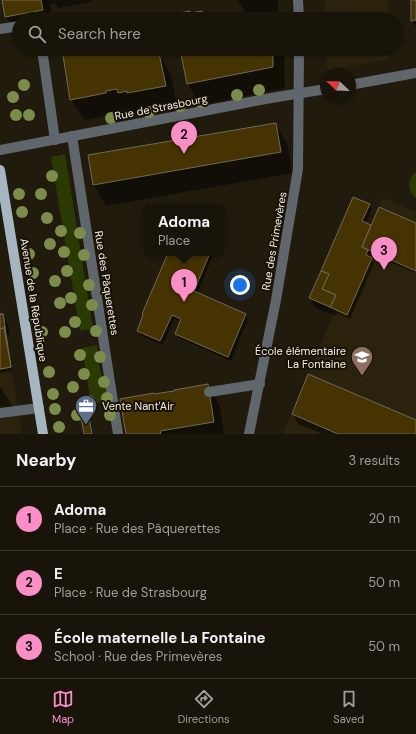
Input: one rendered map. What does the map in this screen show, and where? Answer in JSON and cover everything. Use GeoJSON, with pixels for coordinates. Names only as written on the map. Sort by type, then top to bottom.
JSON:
{"type":"FeatureCollection","features":[{"type":"Feature","properties":{"kind":"main road","name":"Avenue de la République"},"geometry":{"type":"LineString","coordinates":[[0,170],[43,434]]}},
{"type":"Feature","properties":{"kind":"street"},"geometry":{"type":"LineString","coordinates":[[298,0],[299,12]]}},
{"type":"Feature","properties":{"kind":"street"},"geometry":{"type":"LineString","coordinates":[[0,29],[12,27]]}},
{"type":"Feature","properties":{"kind":"street"},"geometry":{"type":"LineString","coordinates":[[43,56],[55,140]]}},
{"type":"Feature","properties":{"kind":"street","name":"Rue des Primevères"},"geometry":{"type":"LineString","coordinates":[[249,434],[277,294],[298,169],[300,94],[299,56]]}},
{"type":"Feature","properties":{"kind":"street"},"geometry":{"type":"LineString","coordinates":[[356,84],[416,73]]}},
{"type":"Feature","properties":{"kind":"street","name":"Rue de Strasbourg"},"geometry":{"type":"LineString","coordinates":[[0,150],[271,98],[320,90]]}},
{"type":"Feature","properties":{"kind":"street","name":"Rue des Pâquerettes"},"geometry":{"type":"LineString","coordinates":[[72,136],[118,434]]}},
{"type":"Feature","properties":{"kind":"street"},"geometry":{"type":"LineString","coordinates":[[209,392],[260,384]]}},
{"type":"Feature","properties":{"kind":"street"},"geometry":{"type":"LineString","coordinates":[[0,413],[39,408]]}},
{"type":"Feature","properties":{"kind":"shaded area"},"geometry":{"type":"Polygon","coordinates":[[[324,0],[388,0],[389,12],[325,12],[324,0]]]}},
{"type":"Feature","properties":{"kind":"shaded area"},"geometry":{"type":"Polygon","coordinates":[[[326,56],[389,56],[389,59],[338,68],[327,68],[326,56]]]}},
{"type":"Feature","properties":{"kind":"shaded area","name":"École élémentaire La Fontaine"},"geometry":{"type":"Polygon","coordinates":[[[383,198],[416,212],[416,434],[283,434],[383,198]]]}},
{"type":"Feature","properties":{"kind":"shaded area"},"geometry":{"type":"Polygon","coordinates":[[[0,305],[22,434],[0,434],[0,305]]]}},
{"type":"Feature","properties":{"kind":"green space"},"geometry":{"type":"Polygon","coordinates":[[[65,154],[93,329],[80,331],[51,157],[65,154]]]}},
{"type":"Feature","properties":{"kind":"green space"},"geometry":{"type":"Polygon","coordinates":[[[416,172],[416,198],[411,192],[409,185],[411,178],[416,172]]]}},
{"type":"Feature","properties":{"kind":"green space"},"geometry":{"type":"Polygon","coordinates":[[[97,345],[98,355],[101,354],[102,359],[98,360],[102,379],[105,378],[109,401],[91,403],[82,348],[97,345]]]}},
{"type":"Feature","properties":{"kind":"building"},"geometry":{"type":"Polygon","coordinates":[[[2,0],[41,0],[43,10],[32,12],[12,12],[12,16],[5,17],[2,0]]]}},
{"type":"Feature","properties":{"kind":"building"},"geometry":{"type":"Polygon","coordinates":[[[411,0],[416,0],[416,20],[411,21],[411,0]]]}},
{"type":"Feature","properties":{"kind":"building"},"geometry":{"type":"Polygon","coordinates":[[[63,56],[160,56],[166,86],[127,93],[127,91],[118,93],[117,89],[106,91],[106,93],[70,100],[63,56]]]}},
{"type":"Feature","properties":{"kind":"building"},"geometry":{"type":"Polygon","coordinates":[[[181,56],[273,56],[273,67],[187,84],[181,56]]]}},
{"type":"Feature","properties":{"kind":"building"},"geometry":{"type":"Polygon","coordinates":[[[276,123],[281,152],[93,185],[88,155],[276,123]]]}},
{"type":"Feature","properties":{"kind":"building"},"geometry":{"type":"Polygon","coordinates":[[[353,197],[370,204],[362,221],[371,225],[362,247],[368,250],[366,255],[372,258],[347,315],[330,307],[336,295],[322,289],[329,274],[321,271],[353,197]]]}},
{"type":"Feature","properties":{"kind":"building"},"geometry":{"type":"Polygon","coordinates":[[[379,207],[416,223],[416,271],[362,247],[379,207]]]}},
{"type":"Feature","properties":{"kind":"building"},"geometry":{"type":"Polygon","coordinates":[[[167,256],[209,256],[194,291],[246,314],[228,357],[175,334],[181,319],[172,315],[160,341],[137,331],[143,315],[142,314],[167,256]]]}},
{"type":"Feature","properties":{"kind":"building"},"geometry":{"type":"Polygon","coordinates":[[[321,271],[329,274],[322,289],[336,295],[330,307],[309,298],[321,271]]]}},
{"type":"Feature","properties":{"kind":"building"},"geometry":{"type":"Polygon","coordinates":[[[0,314],[3,314],[11,367],[0,369],[0,314]]]}},
{"type":"Feature","properties":{"kind":"building"},"geometry":{"type":"Polygon","coordinates":[[[0,314],[3,314],[5,327],[0,329],[0,314]]]}},
{"type":"Feature","properties":{"kind":"building"},"geometry":{"type":"Polygon","coordinates":[[[4,328],[11,367],[0,369],[0,329],[4,328]]]}},
{"type":"Feature","properties":{"kind":"building"},"geometry":{"type":"Polygon","coordinates":[[[308,374],[416,420],[416,434],[338,434],[292,414],[308,374]]]}},
{"type":"Feature","properties":{"kind":"building"},"geometry":{"type":"Polygon","coordinates":[[[208,384],[214,422],[160,431],[161,434],[126,434],[120,399],[208,384]]]}},
{"type":"Feature","properties":{"kind":"building","name":"Vente Nant'Air"},"geometry":{"type":"Polygon","coordinates":[[[89,417],[92,434],[84,434],[81,418],[89,417]]]}},
{"type":"Feature","properties":{"kind":"place","name":"E"},"geometry":{"type":"Point","coordinates":[184,154]}},
{"type":"Feature","properties":{"kind":"place","name":"École maternelle La Fontaine"},"geometry":{"type":"Point","coordinates":[384,270]}},
{"type":"Feature","properties":{"kind":"place","name":"Adoma"},"geometry":{"type":"Point","coordinates":[184,302]}},
{"type":"Feature","properties":{"kind":"place","name":"École élémentaire La Fontaine"},"geometry":{"type":"Point","coordinates":[362,376]}},
{"type":"Feature","properties":{"kind":"place","name":"Vente Nant'Air"},"geometry":{"type":"Point","coordinates":[86,426]}}]}
